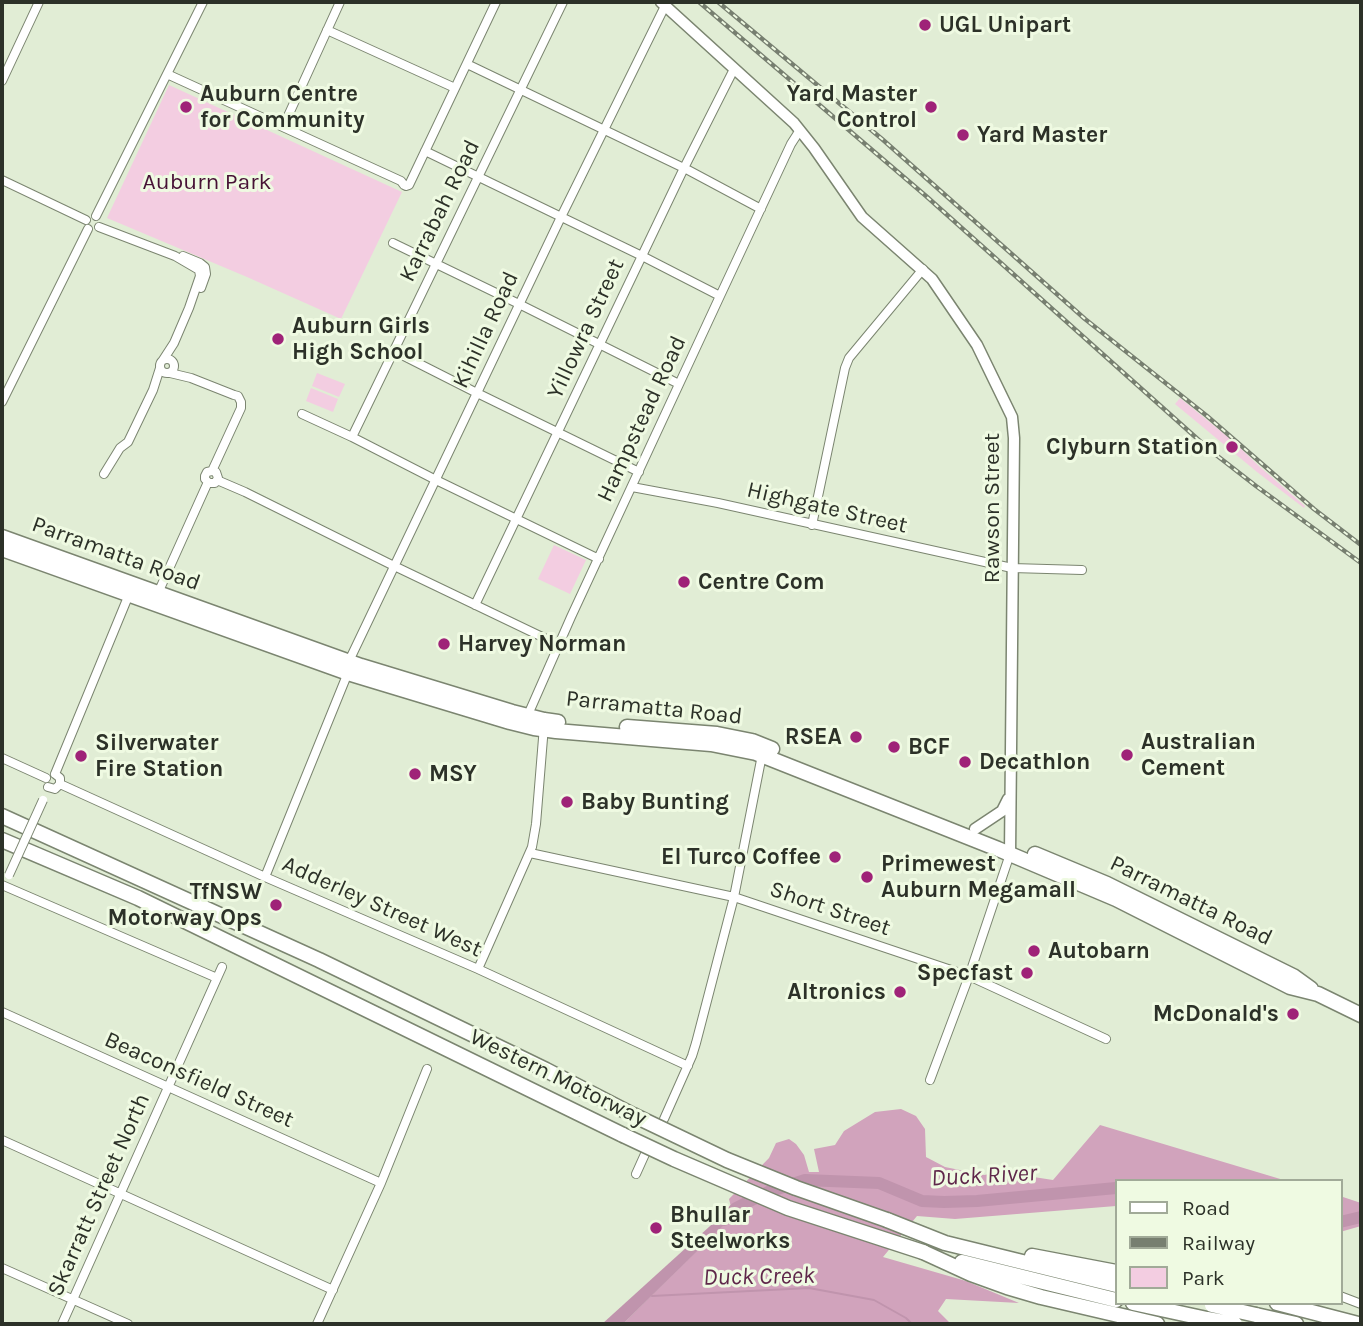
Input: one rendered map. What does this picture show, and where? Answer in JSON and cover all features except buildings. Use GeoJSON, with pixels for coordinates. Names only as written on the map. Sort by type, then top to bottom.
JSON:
{"type":"FeatureCollection","features":[{"type":"Feature","properties":{"kind":"highway","name":"Parramatta Road"},"geometry":{"type":"LineString","coordinates":[[2,537],[131,589],[348,667],[544,725],[744,749],[1010,849]]}},
{"type":"Feature","properties":{"kind":"highway","name":"Parramatta Road"},"geometry":{"type":"LineString","coordinates":[[2,549],[131,589],[158,593],[348,667]]}},
{"type":"Feature","properties":{"kind":"highway","name":"Parramatta Road"},"geometry":{"type":"LineString","coordinates":[[544,725],[717,734],[752,741],[975,829],[1010,849],[1290,987],[1318,995],[1361,1015]]}},
{"type":"Feature","properties":{"kind":"highway","name":"Western Motorway"},"geometry":{"type":"LineString","coordinates":[[6,816],[319,960],[727,1160],[887,1220],[1114,1284]]}},
{"type":"Feature","properties":{"kind":"highway","name":"Western Motorway"},"geometry":{"type":"LineString","coordinates":[[2,840],[138,898],[623,1135],[788,1208],[923,1252],[1114,1300]]}},
{"type":"Feature","properties":{"kind":"highway","name":"Western Motorway"},"geometry":{"type":"LineString","coordinates":[[948,1239],[1114,1272]]}},
{"type":"Feature","properties":{"kind":"highway"},"geometry":{"type":"LineString","coordinates":[[923,1252],[1007,1287],[1157,1324]]}},
{"type":"Feature","properties":{"kind":"highway"},"geometry":{"type":"LineString","coordinates":[[1158,1305],[1256,1315],[1296,1324]]}},
{"type":"Feature","properties":{"kind":"highway"},"geometry":{"type":"LineString","coordinates":[[1285,1305],[1358,1324]]}},
{"type":"Feature","properties":{"kind":"highway"},"geometry":{"type":"LineString","coordinates":[[1207,1309],[1235,1324]]}},
{"type":"Feature","properties":{"kind":"main road","name":"Rawson Street"},"geometry":{"type":"LineString","coordinates":[[663,4],[800,130],[863,217],[932,279],[977,345],[1012,417],[1010,849]]}},
{"type":"Feature","properties":{"kind":"main road"},"geometry":{"type":"LineString","coordinates":[[975,829],[1002,811],[1010,794]]}},
{"type":"Feature","properties":{"kind":"street"},"geometry":{"type":"LineString","coordinates":[[2,82],[39,2]]}},
{"type":"Feature","properties":{"kind":"street"},"geometry":{"type":"LineString","coordinates":[[96,216],[203,2]]}},
{"type":"Feature","properties":{"kind":"street"},"geometry":{"type":"LineString","coordinates":[[283,127],[340,2]]}},
{"type":"Feature","properties":{"kind":"street"},"geometry":{"type":"LineString","coordinates":[[167,74],[401,181],[404,186],[409,185],[496,2]]}},
{"type":"Feature","properties":{"kind":"street","name":"Karrabah Road"},"geometry":{"type":"LineString","coordinates":[[352,437],[563,2]]}},
{"type":"Feature","properties":{"kind":"street","name":"Kihilla Road"},"geometry":{"type":"LineString","coordinates":[[265,877],[348,667],[394,566],[663,4]]}},
{"type":"Feature","properties":{"kind":"street"},"geometry":{"type":"LineString","coordinates":[[327,30],[454,88]]}},
{"type":"Feature","properties":{"kind":"street"},"geometry":{"type":"LineString","coordinates":[[467,64],[684,168],[761,209]]}},
{"type":"Feature","properties":{"kind":"street","name":"Yillowra Street"},"geometry":{"type":"LineString","coordinates":[[475,605],[734,69]]}},
{"type":"Feature","properties":{"kind":"street","name":"Hampstead Road"},"geometry":{"type":"LineString","coordinates":[[526,721],[679,384],[791,144],[800,130]]}},
{"type":"Feature","properties":{"kind":"street"},"geometry":{"type":"LineString","coordinates":[[425,151],[720,296]]}},
{"type":"Feature","properties":{"kind":"street"},"geometry":{"type":"LineString","coordinates":[[2,180],[86,220]]}},
{"type":"Feature","properties":{"kind":"street"},"geometry":{"type":"LineString","coordinates":[[89,216],[96,216],[100,220],[99,227],[95,230],[86,226],[89,216]]}},
{"type":"Feature","properties":{"kind":"street"},"geometry":{"type":"LineString","coordinates":[[99,227],[200,266],[200,276],[167,367],[128,442],[120,449],[104,474]]}},
{"type":"Feature","properties":{"kind":"street"},"geometry":{"type":"LineString","coordinates":[[2,402],[89,229]]}},
{"type":"Feature","properties":{"kind":"street"},"geometry":{"type":"LineString","coordinates":[[393,243],[679,384]]}},
{"type":"Feature","properties":{"kind":"street"},"geometry":{"type":"LineString","coordinates":[[813,525],[849,358],[923,269]]}},
{"type":"Feature","properties":{"kind":"street"},"geometry":{"type":"LineString","coordinates":[[394,351],[639,472]]}},
{"type":"Feature","properties":{"kind":"street"},"geometry":{"type":"LineString","coordinates":[[167,367],[238,396],[241,402],[241,408],[212,471],[206,474],[205,478],[213,484],[217,480],[217,474],[212,471]]}},
{"type":"Feature","properties":{"kind":"street"},"geometry":{"type":"LineString","coordinates":[[302,414],[599,559]]}},
{"type":"Feature","properties":{"kind":"street"},"geometry":{"type":"LineString","coordinates":[[217,480],[559,645]]}},
{"type":"Feature","properties":{"kind":"street"},"geometry":{"type":"LineString","coordinates":[[158,593],[208,482]]}},
{"type":"Feature","properties":{"kind":"street","name":"Highgate Street"},"geometry":{"type":"LineString","coordinates":[[632,487],[718,503],[1012,568],[1082,570]]}},
{"type":"Feature","properties":{"kind":"street"},"geometry":{"type":"LineString","coordinates":[[131,589],[55,774],[51,774],[43,800],[3,888],[217,978]]}},
{"type":"Feature","properties":{"kind":"street"},"geometry":{"type":"LineString","coordinates":[[478,969],[534,840],[544,725]]}},
{"type":"Feature","properties":{"kind":"street"},"geometry":{"type":"LineString","coordinates":[[664,1119],[696,1044],[734,897],[762,755]]}},
{"type":"Feature","properties":{"kind":"street"},"geometry":{"type":"LineString","coordinates":[[2,758],[54,789],[60,785],[60,778],[55,774]]}},
{"type":"Feature","properties":{"kind":"street","name":"Adderley Street West"},"geometry":{"type":"LineString","coordinates":[[60,785],[478,969],[688,1066]]}},
{"type":"Feature","properties":{"kind":"street"},"geometry":{"type":"LineString","coordinates":[[930,1080],[969,976],[1010,849]]}},
{"type":"Feature","properties":{"kind":"street","name":"Short Street"},"geometry":{"type":"LineString","coordinates":[[530,853],[734,897],[969,976],[1106,1039]]}},
{"type":"Feature","properties":{"kind":"street","name":"Skarratt Street North"},"geometry":{"type":"LineString","coordinates":[[62,1324],[222,967]]}},
{"type":"Feature","properties":{"kind":"street","name":"Beaconsfield Street"},"geometry":{"type":"LineString","coordinates":[[2,1012],[381,1183]]}},
{"type":"Feature","properties":{"kind":"street"},"geometry":{"type":"LineString","coordinates":[[317,1324],[381,1183],[427,1069]]}},
{"type":"Feature","properties":{"kind":"street"},"geometry":{"type":"LineString","coordinates":[[2,1140],[333,1290]]}},
{"type":"Feature","properties":{"kind":"street"},"geometry":{"type":"LineString","coordinates":[[636,1174],[645,1154]]}},
{"type":"Feature","properties":{"kind":"street"},"geometry":{"type":"LineString","coordinates":[[2,1268],[128,1324]]}},
{"type":"Feature","properties":{"kind":"street"},"geometry":{"type":"LineString","coordinates":[[1342,1297],[1361,1302]]}},
{"type":"Feature","properties":{"kind":"green space","name":"Auburn Park"},"geometry":{"type":"Polygon","coordinates":[[[169,85],[402,192],[341,319],[107,218],[169,85]]]}},
{"type":"Feature","properties":{"kind":"green space"},"geometry":{"type":"Polygon","coordinates":[[[317,373],[345,384],[339,397],[312,386],[317,373]]]}},
{"type":"Feature","properties":{"kind":"green space"},"geometry":{"type":"Polygon","coordinates":[[[311,388],[338,399],[333,412],[306,401],[311,388]]]}},
{"type":"Feature","properties":{"kind":"green space"},"geometry":{"type":"Polygon","coordinates":[[[1180,398],[1234,442],[1305,506],[1304,508],[1175,404],[1180,398]]]}},
{"type":"Feature","properties":{"kind":"green space"},"geometry":{"type":"Polygon","coordinates":[[[554,545],[586,560],[570,594],[538,579],[554,545]]]}},
{"type":"Feature","properties":{"kind":"shaded area"},"geometry":{"type":"Polygon","coordinates":[[[901,1109],[916,1116],[925,1129],[926,1157],[945,1167],[984,1175],[1001,1172],[1053,1180],[1100,1125],[1280,1179],[1114,1179],[1114,1206],[955,1219],[917,1216],[883,1257],[966,1281],[1019,1303],[946,1299],[938,1311],[951,1324],[623,1324],[739,1209],[731,1207],[729,1199],[769,1158],[776,1143],[789,1139],[804,1155],[809,1172],[819,1172],[814,1149],[835,1145],[844,1131],[875,1112],[901,1109]]]}},
{"type":"Feature","properties":{"kind":"shaded area"},"geometry":{"type":"Polygon","coordinates":[[[1342,1197],[1361,1203],[1361,1226],[1342,1231],[1342,1197]]]}},
{"type":"Feature","properties":{"kind":"shaded area"},"geometry":{"type":"Polygon","coordinates":[[[731,1207],[740,1209],[623,1324],[602,1324],[731,1207]]]}},
{"type":"Feature","properties":{"kind":"waterway","name":"Duck River"},"geometry":{"type":"LineString","coordinates":[[724,1220],[736,1208],[768,1192],[805,1180],[879,1183],[922,1201],[944,1202],[1114,1188]]}},
{"type":"Feature","properties":{"kind":"waterway","name":"Duck River"},"geometry":{"type":"LineString","coordinates":[[1342,1222],[1361,1217]]}},
{"type":"Feature","properties":{"kind":"waterway","name":"Duck Creek"},"geometry":{"type":"LineString","coordinates":[[652,1296],[809,1288],[874,1300],[912,1324]]}},
{"type":"Feature","properties":{"kind":"railway"},"geometry":{"type":"LineString","coordinates":[[699,2],[926,196],[1211,451],[1361,563]]}},
{"type":"Feature","properties":{"kind":"railway"},"geometry":{"type":"LineString","coordinates":[[718,2],[882,139],[1085,319],[1207,416],[1314,509],[1361,545]]}},
{"type":"Feature","properties":{"kind":"place","name":"UGL Unipart"},"geometry":{"type":"Point","coordinates":[925,25]}},
{"type":"Feature","properties":{"kind":"place","name":"Auburn Centre for Community"},"geometry":{"type":"Point","coordinates":[186,107]}},
{"type":"Feature","properties":{"kind":"place","name":"Yard Master Control"},"geometry":{"type":"Point","coordinates":[931,107]}},
{"type":"Feature","properties":{"kind":"place","name":"Yard Master"},"geometry":{"type":"Point","coordinates":[963,135]}},
{"type":"Feature","properties":{"kind":"place","name":"Auburn Girls High School"},"geometry":{"type":"Point","coordinates":[278,339]}},
{"type":"Feature","properties":{"kind":"place","name":"Clyburn Station"},"geometry":{"type":"Point","coordinates":[1232,447]}},
{"type":"Feature","properties":{"kind":"place","name":"Centre Com"},"geometry":{"type":"Point","coordinates":[684,582]}},
{"type":"Feature","properties":{"kind":"place","name":"Harvey Norman"},"geometry":{"type":"Point","coordinates":[444,644]}},
{"type":"Feature","properties":{"kind":"place","name":"RSEA"},"geometry":{"type":"Point","coordinates":[856,737]}},
{"type":"Feature","properties":{"kind":"place","name":"BCF"},"geometry":{"type":"Point","coordinates":[894,747]}},
{"type":"Feature","properties":{"kind":"place","name":"Australian Cement"},"geometry":{"type":"Point","coordinates":[1127,755]}},
{"type":"Feature","properties":{"kind":"place","name":"Silverwater Fire Station"},"geometry":{"type":"Point","coordinates":[81,756]}},
{"type":"Feature","properties":{"kind":"place","name":"Decathlon"},"geometry":{"type":"Point","coordinates":[965,762]}},
{"type":"Feature","properties":{"kind":"place","name":"MSY"},"geometry":{"type":"Point","coordinates":[415,774]}},
{"type":"Feature","properties":{"kind":"place","name":"Baby Bunting"},"geometry":{"type":"Point","coordinates":[567,802]}},
{"type":"Feature","properties":{"kind":"place","name":"El Turco Coffee"},"geometry":{"type":"Point","coordinates":[835,857]}},
{"type":"Feature","properties":{"kind":"place","name":"Primewest Auburn Megamall"},"geometry":{"type":"Point","coordinates":[867,877]}},
{"type":"Feature","properties":{"kind":"place","name":"TfNSW Motorway Ops"},"geometry":{"type":"Point","coordinates":[276,905]}},
{"type":"Feature","properties":{"kind":"place","name":"Autobarn"},"geometry":{"type":"Point","coordinates":[1034,951]}},
{"type":"Feature","properties":{"kind":"place","name":"Specfast"},"geometry":{"type":"Point","coordinates":[1027,973]}},
{"type":"Feature","properties":{"kind":"place","name":"Altronics"},"geometry":{"type":"Point","coordinates":[900,992]}},
{"type":"Feature","properties":{"kind":"place","name":"McDonald's"},"geometry":{"type":"Point","coordinates":[1293,1014]}},
{"type":"Feature","properties":{"kind":"place","name":"Bhullar Steelworks"},"geometry":{"type":"Point","coordinates":[656,1228]}}]}
